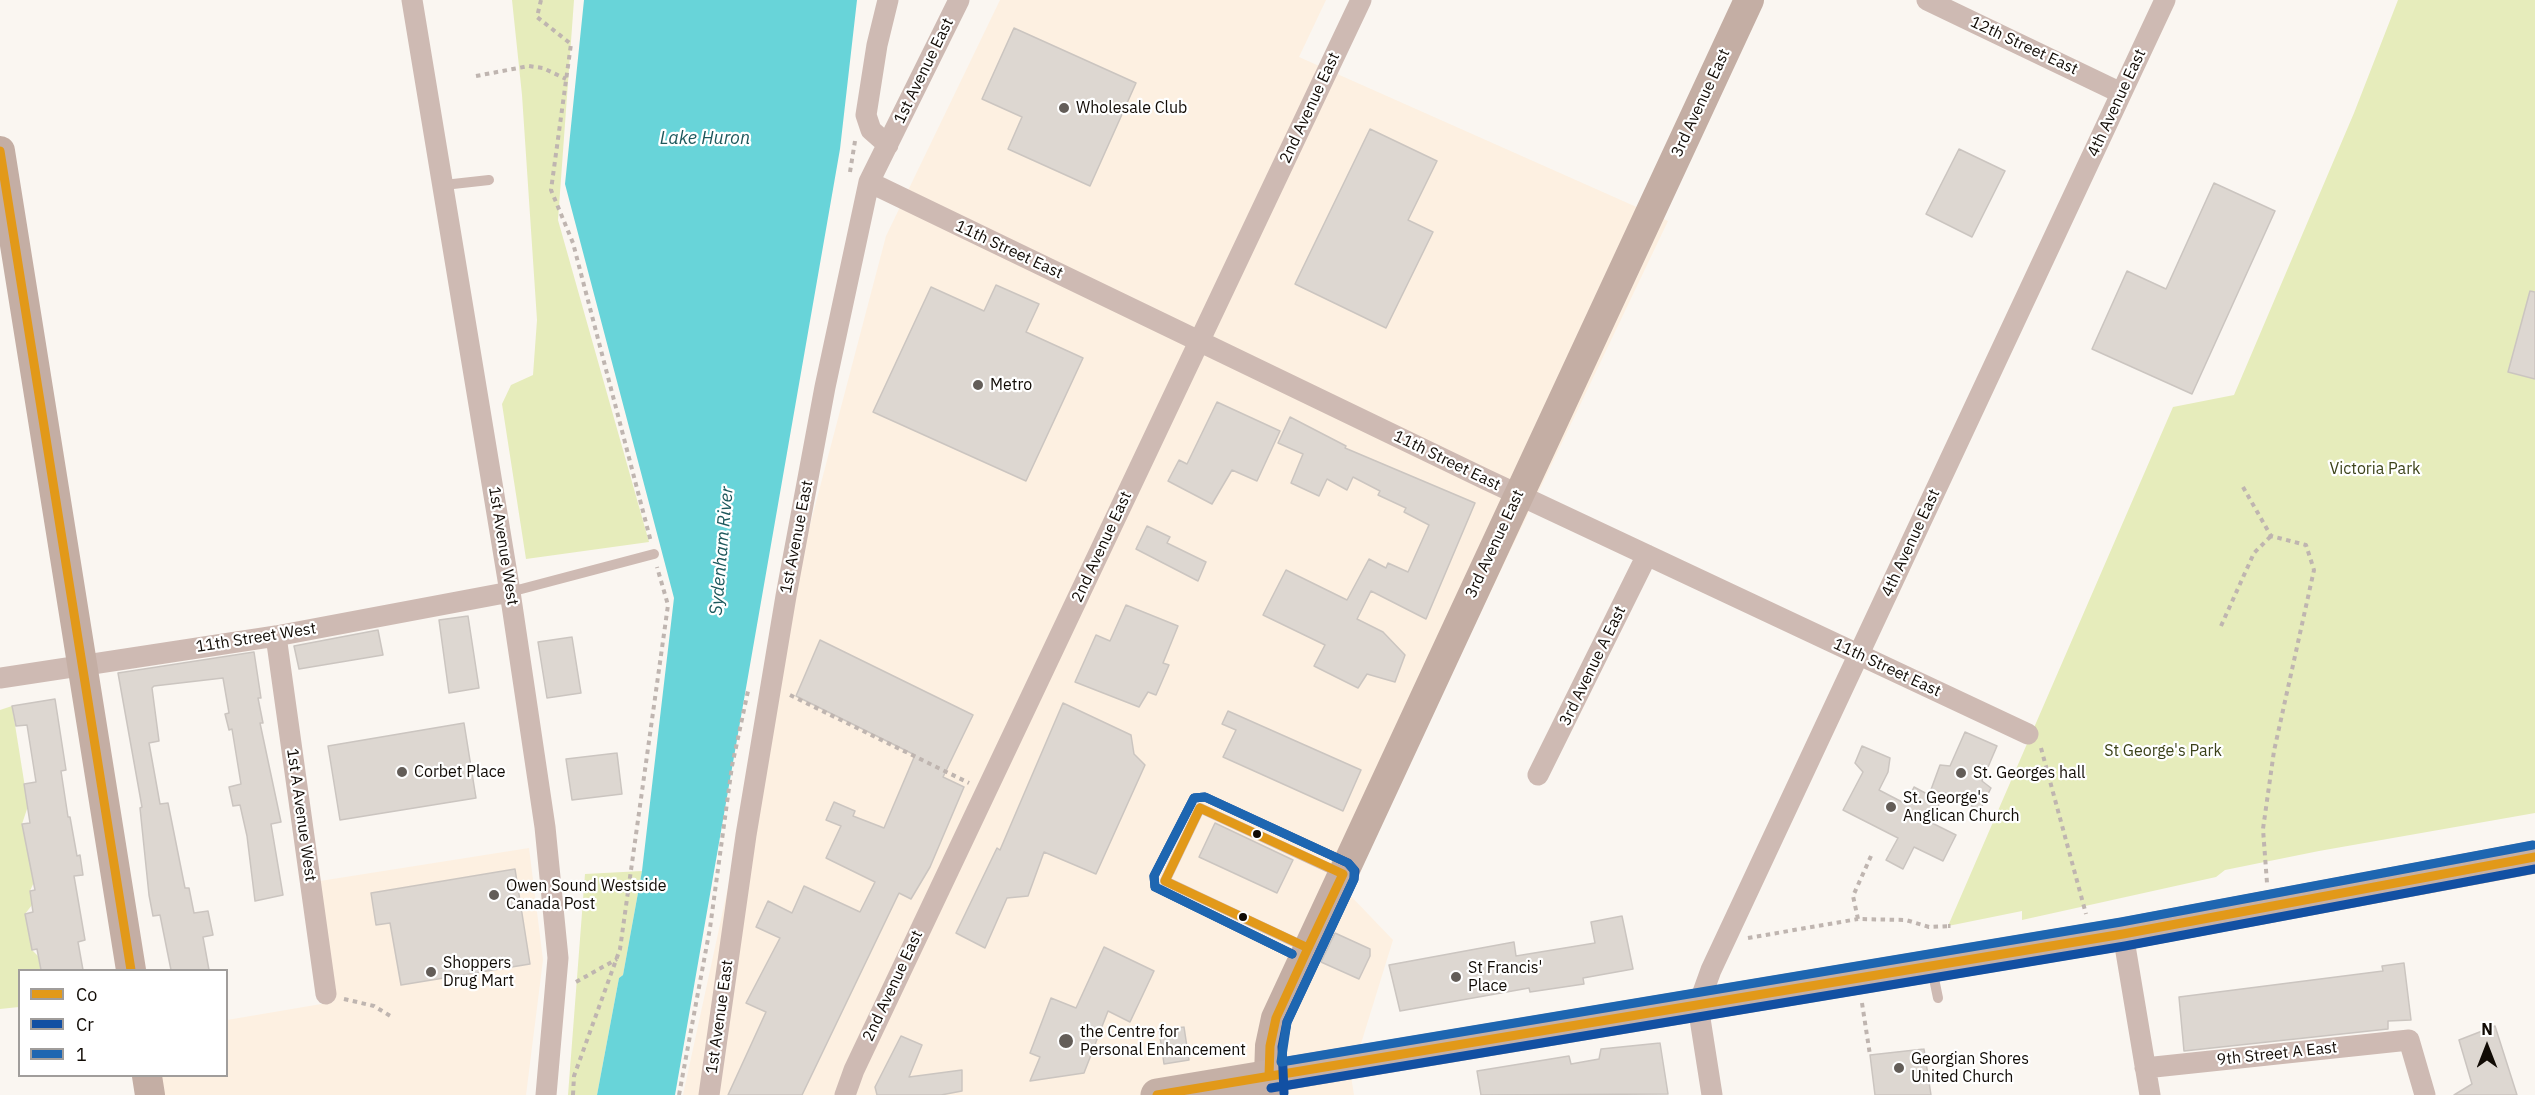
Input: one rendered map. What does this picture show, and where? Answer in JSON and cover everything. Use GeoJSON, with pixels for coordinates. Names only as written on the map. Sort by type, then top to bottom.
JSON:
{"type":"FeatureCollection","features":[{"type":"Feature","properties":{"kind":"main road","name":"3rd Avenue East"},"geometry":{"type":"LineString","coordinates":[[1271,1086],[1270,1046],[1276,1018],[1749,0]]}},
{"type":"Feature","properties":{"kind":"main road"},"geometry":{"type":"LineString","coordinates":[[0,151],[130,969]]}},
{"type":"Feature","properties":{"kind":"main road"},"geometry":{"type":"LineString","coordinates":[[1157,1095],[1271,1086],[1698,1006],[2122,934],[2535,857]]}},
{"type":"Feature","properties":{"kind":"main road"},"geometry":{"type":"LineString","coordinates":[[147,1077],[150,1095]]}},
{"type":"Feature","properties":{"kind":"street","name":"1st Avenue West"},"geometry":{"type":"LineString","coordinates":[[412,0],[510,592],[545,827],[558,958],[546,1095]]}},
{"type":"Feature","properties":{"kind":"street"},"geometry":{"type":"LineString","coordinates":[[888,0],[877,45],[866,115],[871,130],[888,145]]}},
{"type":"Feature","properties":{"kind":"street","name":"1st Avenue East"},"geometry":{"type":"LineString","coordinates":[[709,1095],[770,686],[825,387],[870,182],[959,0]]}},
{"type":"Feature","properties":{"kind":"street","name":"2nd Avenue East"},"geometry":{"type":"LineString","coordinates":[[845,1095],[854,1070],[1361,0]]}},
{"type":"Feature","properties":{"kind":"street","name":"12th Street East"},"geometry":{"type":"LineString","coordinates":[[1926,0],[2121,93]]}},
{"type":"Feature","properties":{"kind":"street","name":"4th Avenue East"},"geometry":{"type":"LineString","coordinates":[[1698,1006],[1724,943],[2165,0]]}},
{"type":"Feature","properties":{"kind":"street","name":"11th Street East"},"geometry":{"type":"LineString","coordinates":[[870,182],[1518,494],[2028,734]]}},
{"type":"Feature","properties":{"kind":"street","name":"3rd Avenue A East"},"geometry":{"type":"LineString","coordinates":[[1538,775],[1647,555]]}},
{"type":"Feature","properties":{"kind":"street","name":"11th Street West"},"geometry":{"type":"LineString","coordinates":[[0,678],[276,636],[510,592]]}},
{"type":"Feature","properties":{"kind":"street","name":"1st A Avenue West"},"geometry":{"type":"LineString","coordinates":[[276,636],[326,994]]}},
{"type":"Feature","properties":{"kind":"street"},"geometry":{"type":"LineString","coordinates":[[2122,934],[2150,1095]]}},
{"type":"Feature","properties":{"kind":"street"},"geometry":{"type":"LineString","coordinates":[[1698,1006],[1712,1095]]}},
{"type":"Feature","properties":{"kind":"street","name":"9th Street A East"},"geometry":{"type":"LineString","coordinates":[[2145,1068],[2409,1040],[2425,1095]]}},
{"type":"Feature","properties":{"kind":"lane"},"geometry":{"type":"LineString","coordinates":[[444,185],[489,180]]}},
{"type":"Feature","properties":{"kind":"lane"},"geometry":{"type":"LineString","coordinates":[[510,592],[654,554]]}},
{"type":"Feature","properties":{"kind":"lane"},"geometry":{"type":"LineString","coordinates":[[1308,948],[1165,881],[1200,808],[1343,874]]}},
{"type":"Feature","properties":{"kind":"lane"},"geometry":{"type":"LineString","coordinates":[[1931,966],[1938,998]]}},
{"type":"Feature","properties":{"kind":"path"},"geometry":{"type":"LineString","coordinates":[[541,0],[537,17],[571,44],[551,190],[573,243],[668,605],[617,958],[574,1076],[573,1095]]}},
{"type":"Feature","properties":{"kind":"path"},"geometry":{"type":"LineString","coordinates":[[476,76],[537,66],[566,79]]}},
{"type":"Feature","properties":{"kind":"path"},"geometry":{"type":"LineString","coordinates":[[2243,487],[2271,536],[2306,545],[2314,570],[2274,751],[2262,828],[2269,906]]}},
{"type":"Feature","properties":{"kind":"path"},"geometry":{"type":"LineString","coordinates":[[2221,626],[2254,553],[2271,536]]}},
{"type":"Feature","properties":{"kind":"path"},"geometry":{"type":"LineString","coordinates":[[770,686],[986,791]]}},
{"type":"Feature","properties":{"kind":"path"},"geometry":{"type":"LineString","coordinates":[[2028,734],[2040,743],[2091,939]]}},
{"type":"Feature","properties":{"kind":"path"},"geometry":{"type":"LineString","coordinates":[[1858,919],[1853,896],[1871,856]]}},
{"type":"Feature","properties":{"kind":"path"},"geometry":{"type":"LineString","coordinates":[[1724,943],[1858,919],[1906,920],[1929,927],[1951,926],[1948,926]]}},
{"type":"Feature","properties":{"kind":"path"},"geometry":{"type":"LineString","coordinates":[[556,993],[617,958]]}},
{"type":"Feature","properties":{"kind":"path"},"geometry":{"type":"LineString","coordinates":[[1857,979],[1870,1055]]}},
{"type":"Feature","properties":{"kind":"path"},"geometry":{"type":"LineString","coordinates":[[326,994],[374,1006],[392,1017]]}},
{"type":"Feature","properties":{"kind":"shaded area"},"geometry":{"type":"Polygon","coordinates":[[[1000,0],[1326,0],[1299,57],[1668,221],[1347,892],[1393,940],[1351,1076],[1354,1095],[683,1095],[790,601],[886,236],[1000,0]]]}},
{"type":"Feature","properties":{"kind":"shaded area"},"geometry":{"type":"Polygon","coordinates":[[[529,848],[543,960],[526,1095],[164,1095],[161,1077],[228,1077],[228,1020],[333,1002],[320,881],[529,848]]]}},
{"type":"Feature","properties":{"kind":"green space"},"geometry":{"type":"Polygon","coordinates":[[[512,0],[574,0],[558,220],[649,542],[526,559],[502,404],[511,385],[533,375],[537,320],[522,95],[512,0]]]}},
{"type":"Feature","properties":{"kind":"green space","name":"Victoria Park"},"geometry":{"type":"Polygon","coordinates":[[[2398,0],[2535,0],[2535,813],[2225,870],[2216,877],[2022,920],[2022,911],[1948,926],[2173,407],[2234,395],[2354,113],[2398,0]]]}},
{"type":"Feature","properties":{"kind":"green space"},"geometry":{"type":"Polygon","coordinates":[[[12,706],[28,806],[22,824],[34,882],[30,891],[32,905],[25,914],[32,950],[38,956],[41,969],[18,969],[18,1007],[0,1009],[0,710],[12,706]]]}},
{"type":"Feature","properties":{"kind":"green space"},"geometry":{"type":"Polygon","coordinates":[[[642,871],[623,975],[619,978],[597,1095],[568,1095],[585,874],[642,871]]]}},
{"type":"Feature","properties":{"kind":"water","name":"Lake Huron"},"geometry":{"type":"Polygon","coordinates":[[[584,0],[857,0],[840,149],[675,1095],[597,1095],[619,978],[623,975],[642,871],[674,598],[565,184],[584,0]]]}},
{"type":"Feature","properties":{"kind":"building","name":"Wholesale Club"},"geometry":{"type":"Polygon","coordinates":[[[1014,28],[1136,83],[1090,186],[1008,149],[1022,117],[982,99],[1014,28]]]}},
{"type":"Feature","properties":{"kind":"building"},"geometry":{"type":"Polygon","coordinates":[[[1370,129],[1437,161],[1408,220],[1433,232],[1386,328],[1295,284],[1370,129]]]}},
{"type":"Feature","properties":{"kind":"building"},"geometry":{"type":"Polygon","coordinates":[[[1959,149],[2005,171],[1972,237],[1926,214],[1959,149]]]}},
{"type":"Feature","properties":{"kind":"building"},"geometry":{"type":"Polygon","coordinates":[[[2214,183],[2275,211],[2192,394],[2092,349],[2127,271],[2166,289],[2214,183]]]}},
{"type":"Feature","properties":{"kind":"building","name":"Metro"},"geometry":{"type":"Polygon","coordinates":[[[996,285],[1039,304],[1026,332],[1083,358],[1026,481],[873,412],[931,287],[984,311],[996,285]]]}},
{"type":"Feature","properties":{"kind":"building"},"geometry":{"type":"Polygon","coordinates":[[[2530,291],[2535,292],[2535,379],[2508,372],[2530,291]]]}},
{"type":"Feature","properties":{"kind":"building"},"geometry":{"type":"Polygon","coordinates":[[[1217,402],[1280,431],[1257,481],[1232,470],[1212,504],[1168,481],[1179,460],[1187,464],[1217,402]]]}},
{"type":"Feature","properties":{"kind":"building"},"geometry":{"type":"Polygon","coordinates":[[[1290,417],[1346,446],[1345,448],[1475,503],[1426,619],[1371,591],[1357,619],[1383,632],[1405,655],[1395,682],[1367,674],[1358,688],[1314,666],[1325,645],[1263,615],[1286,570],[1347,600],[1369,559],[1386,568],[1388,563],[1408,572],[1429,525],[1404,512],[1406,508],[1378,495],[1380,491],[1353,477],[1347,490],[1327,479],[1319,496],[1291,483],[1303,454],[1278,443],[1290,417]]]}},
{"type":"Feature","properties":{"kind":"building"},"geometry":{"type":"Polygon","coordinates":[[[1147,526],[1170,537],[1167,543],[1206,562],[1198,581],[1136,549],[1147,526]]]}},
{"type":"Feature","properties":{"kind":"building"},"geometry":{"type":"Polygon","coordinates":[[[1126,605],[1178,626],[1163,663],[1169,665],[1156,695],[1148,692],[1139,707],[1075,682],[1096,635],[1110,641],[1126,605]]]}},
{"type":"Feature","properties":{"kind":"building"},"geometry":{"type":"Polygon","coordinates":[[[468,616],[479,688],[449,693],[439,620],[468,616]]]}},
{"type":"Feature","properties":{"kind":"building"},"geometry":{"type":"Polygon","coordinates":[[[378,630],[383,655],[299,669],[294,646],[378,630]]]}},
{"type":"Feature","properties":{"kind":"building"},"geometry":{"type":"Polygon","coordinates":[[[572,637],[581,693],[547,698],[538,642],[572,637]]]}},
{"type":"Feature","properties":{"kind":"building"},"geometry":{"type":"Polygon","coordinates":[[[820,640],[973,715],[943,777],[964,787],[930,867],[911,899],[899,893],[802,1095],[728,1095],[766,1012],[746,1003],[780,938],[756,927],[768,901],[792,913],[804,886],[860,912],[875,882],[826,858],[841,826],[826,820],[834,802],[855,811],[853,816],[884,828],[915,755],[796,696],[820,640]]]}},
{"type":"Feature","properties":{"kind":"building"},"geometry":{"type":"Polygon","coordinates":[[[254,652],[261,698],[258,698],[263,723],[260,723],[281,822],[271,824],[283,895],[255,901],[247,836],[240,805],[233,806],[229,787],[241,784],[232,729],[229,730],[225,714],[229,713],[223,678],[152,688],[159,741],[149,743],[160,804],[168,803],[185,888],[189,888],[194,913],[208,911],[213,935],[203,937],[209,969],[171,969],[160,915],[153,916],[140,808],[142,807],[118,673],[254,652]]]}},
{"type":"Feature","properties":{"kind":"building"},"geometry":{"type":"Polygon","coordinates":[[[55,699],[66,770],[61,771],[68,817],[70,817],[77,856],[80,855],[83,875],[74,876],[85,940],[78,942],[83,969],[41,969],[37,949],[32,950],[25,914],[33,912],[30,891],[35,890],[22,824],[30,823],[24,784],[36,782],[27,725],[16,726],[12,706],[55,699]]]}},
{"type":"Feature","properties":{"kind":"building"},"geometry":{"type":"Polygon","coordinates":[[[1063,703],[1131,735],[1134,754],[1145,765],[1096,874],[1044,852],[1028,896],[1007,898],[985,948],[956,933],[997,848],[1000,850],[1063,703]]]}},
{"type":"Feature","properties":{"kind":"building"},"geometry":{"type":"Polygon","coordinates":[[[1228,711],[1361,770],[1343,811],[1223,757],[1236,730],[1222,724],[1228,711]]]}},
{"type":"Feature","properties":{"kind":"building","name":"Corbet Place"},"geometry":{"type":"Polygon","coordinates":[[[464,723],[476,798],[340,820],[328,746],[464,723]]]}},
{"type":"Feature","properties":{"kind":"building","name":"St. George's Anglican Church"},"geometry":{"type":"Polygon","coordinates":[[[1965,732],[1997,746],[1982,781],[1991,788],[1980,810],[1945,793],[1930,822],[1956,835],[1943,861],[1914,847],[1903,869],[1886,860],[1898,838],[1843,810],[1863,772],[1855,763],[1862,746],[1890,758],[1888,772],[1879,790],[1906,804],[1914,787],[1929,795],[1940,765],[1950,766],[1965,732]]]}},
{"type":"Feature","properties":{"kind":"building"},"geometry":{"type":"Polygon","coordinates":[[[617,753],[622,794],[572,800],[566,759],[617,753]]]}},
{"type":"Feature","properties":{"kind":"building"},"geometry":{"type":"Polygon","coordinates":[[[1215,823],[1293,860],[1277,893],[1199,857],[1215,823]]]}},
{"type":"Feature","properties":{"kind":"building"},"geometry":{"type":"Polygon","coordinates":[[[515,869],[530,964],[401,985],[390,923],[376,925],[371,893],[515,869]]]}},
{"type":"Feature","properties":{"kind":"building"},"geometry":{"type":"Polygon","coordinates":[[[1622,916],[1633,969],[1583,978],[1584,984],[1530,992],[1529,988],[1400,1011],[1389,965],[1514,942],[1516,956],[1595,943],[1591,922],[1622,916]]]}},
{"type":"Feature","properties":{"kind":"building"},"geometry":{"type":"Polygon","coordinates":[[[1335,933],[1370,949],[1370,956],[1359,979],[1321,962],[1335,933]]]}},
{"type":"Feature","properties":{"kind":"building"},"geometry":{"type":"Polygon","coordinates":[[[1104,947],[1154,971],[1130,1022],[1108,1011],[1084,1073],[1030,1081],[1040,1057],[1030,1053],[1051,998],[1076,1008],[1104,947]]]}},
{"type":"Feature","properties":{"kind":"building"},"geometry":{"type":"Polygon","coordinates":[[[2404,963],[2411,1020],[2388,1021],[2388,1029],[2184,1051],[2179,997],[2383,971],[2382,966],[2404,963]]]}},
{"type":"Feature","properties":{"kind":"building"},"geometry":{"type":"Polygon","coordinates":[[[2495,1026],[2517,1095],[2454,1095],[2472,1084],[2459,1040],[2495,1026]]]}},
{"type":"Feature","properties":{"kind":"building"},"geometry":{"type":"Polygon","coordinates":[[[1184,1027],[1189,1060],[1164,1064],[1159,1030],[1184,1027]]]}},
{"type":"Feature","properties":{"kind":"building"},"geometry":{"type":"Polygon","coordinates":[[[901,1036],[922,1045],[909,1077],[962,1070],[962,1091],[941,1095],[877,1095],[875,1087],[901,1036]]]}},
{"type":"Feature","properties":{"kind":"building"},"geometry":{"type":"Polygon","coordinates":[[[1660,1043],[1668,1094],[1481,1095],[1477,1071],[1569,1056],[1571,1064],[1599,1059],[1601,1049],[1660,1043]]]}},
{"type":"Feature","properties":{"kind":"building","name":"Georgian Shores United Church"},"geometry":{"type":"Polygon","coordinates":[[[1924,1049],[1931,1095],[1875,1095],[1870,1055],[1924,1049]]]}},
{"type":"Feature","properties":{"kind":"transit line","name":"Co"},"geometry":{"type":"LineString","coordinates":[[0,151],[131,969]]}},
{"type":"Feature","properties":{"kind":"transit line","name":"Cr"},"geometry":{"type":"LineString","coordinates":[[1284,1093],[1282,1047],[1287,1022],[1354,879],[1355,871],[1348,863],[1205,797],[1194,798],[1154,876],[1155,887],[1292,954]]}},
{"type":"Feature","properties":{"kind":"transit line","name":"1"},"geometry":{"type":"LineString","coordinates":[[1292,954],[1155,887],[1154,876],[1194,798],[1205,797],[1348,863],[1354,870],[1354,879],[1287,1022],[1281,1062],[2121,922],[2533,845]]}},
{"type":"Feature","properties":{"kind":"transit line","name":"Co"},"geometry":{"type":"LineString","coordinates":[[1200,808],[1343,874],[1308,948],[1165,881],[1200,808]]}},
{"type":"Feature","properties":{"kind":"transit line","name":"Co"},"geometry":{"type":"LineString","coordinates":[[1157,1095],[2123,934],[2535,857]]}},
{"type":"Feature","properties":{"kind":"transit line","name":"Cr"},"geometry":{"type":"LineString","coordinates":[[1271,1088],[2125,946],[2535,869]]}},
{"type":"Feature","properties":{"kind":"transit line","name":"Co"},"geometry":{"type":"LineString","coordinates":[[1269,1076],[1270,1046],[1276,1018],[1308,948]]}},
{"type":"Feature","properties":{"kind":"place","name":"Wholesale Club"},"geometry":{"type":"Point","coordinates":[1064,108]}},
{"type":"Feature","properties":{"kind":"place","name":"Metro"},"geometry":{"type":"Point","coordinates":[978,385]}},
{"type":"Feature","properties":{"kind":"place","name":"Corbet Place"},"geometry":{"type":"Point","coordinates":[402,772]}},
{"type":"Feature","properties":{"kind":"place","name":"St. Georges hall"},"geometry":{"type":"Point","coordinates":[1961,773]}},
{"type":"Feature","properties":{"kind":"place","name":"St. George's Anglican Church"},"geometry":{"type":"Point","coordinates":[1891,807]}},
{"type":"Feature","properties":{"kind":"place","name":"Owen Sound Westside Canada Post"},"geometry":{"type":"Point","coordinates":[494,895]}},
{"type":"Feature","properties":{"kind":"place","name":"Shoppers Drug Mart"},"geometry":{"type":"Point","coordinates":[431,972]}},
{"type":"Feature","properties":{"kind":"place","name":"St Francis' Place"},"geometry":{"type":"Point","coordinates":[1456,977]}},
{"type":"Feature","properties":{"kind":"place","name":"the Centre for Personal Enhancement"},"geometry":{"type":"Point","coordinates":[1066,1041]}},
{"type":"Feature","properties":{"kind":"place","name":"Georgian Shores United Church"},"geometry":{"type":"Point","coordinates":[1899,1068]}},
{"type":"Feature","properties":{"kind":"water label","name":"Sydenham River"},"geometry":{"type":"Point","coordinates":[722,551]}},
{"type":"Feature","properties":{"kind":"park label","name":"St George's Park"},"geometry":{"type":"Point","coordinates":[2163,751]}}]}
